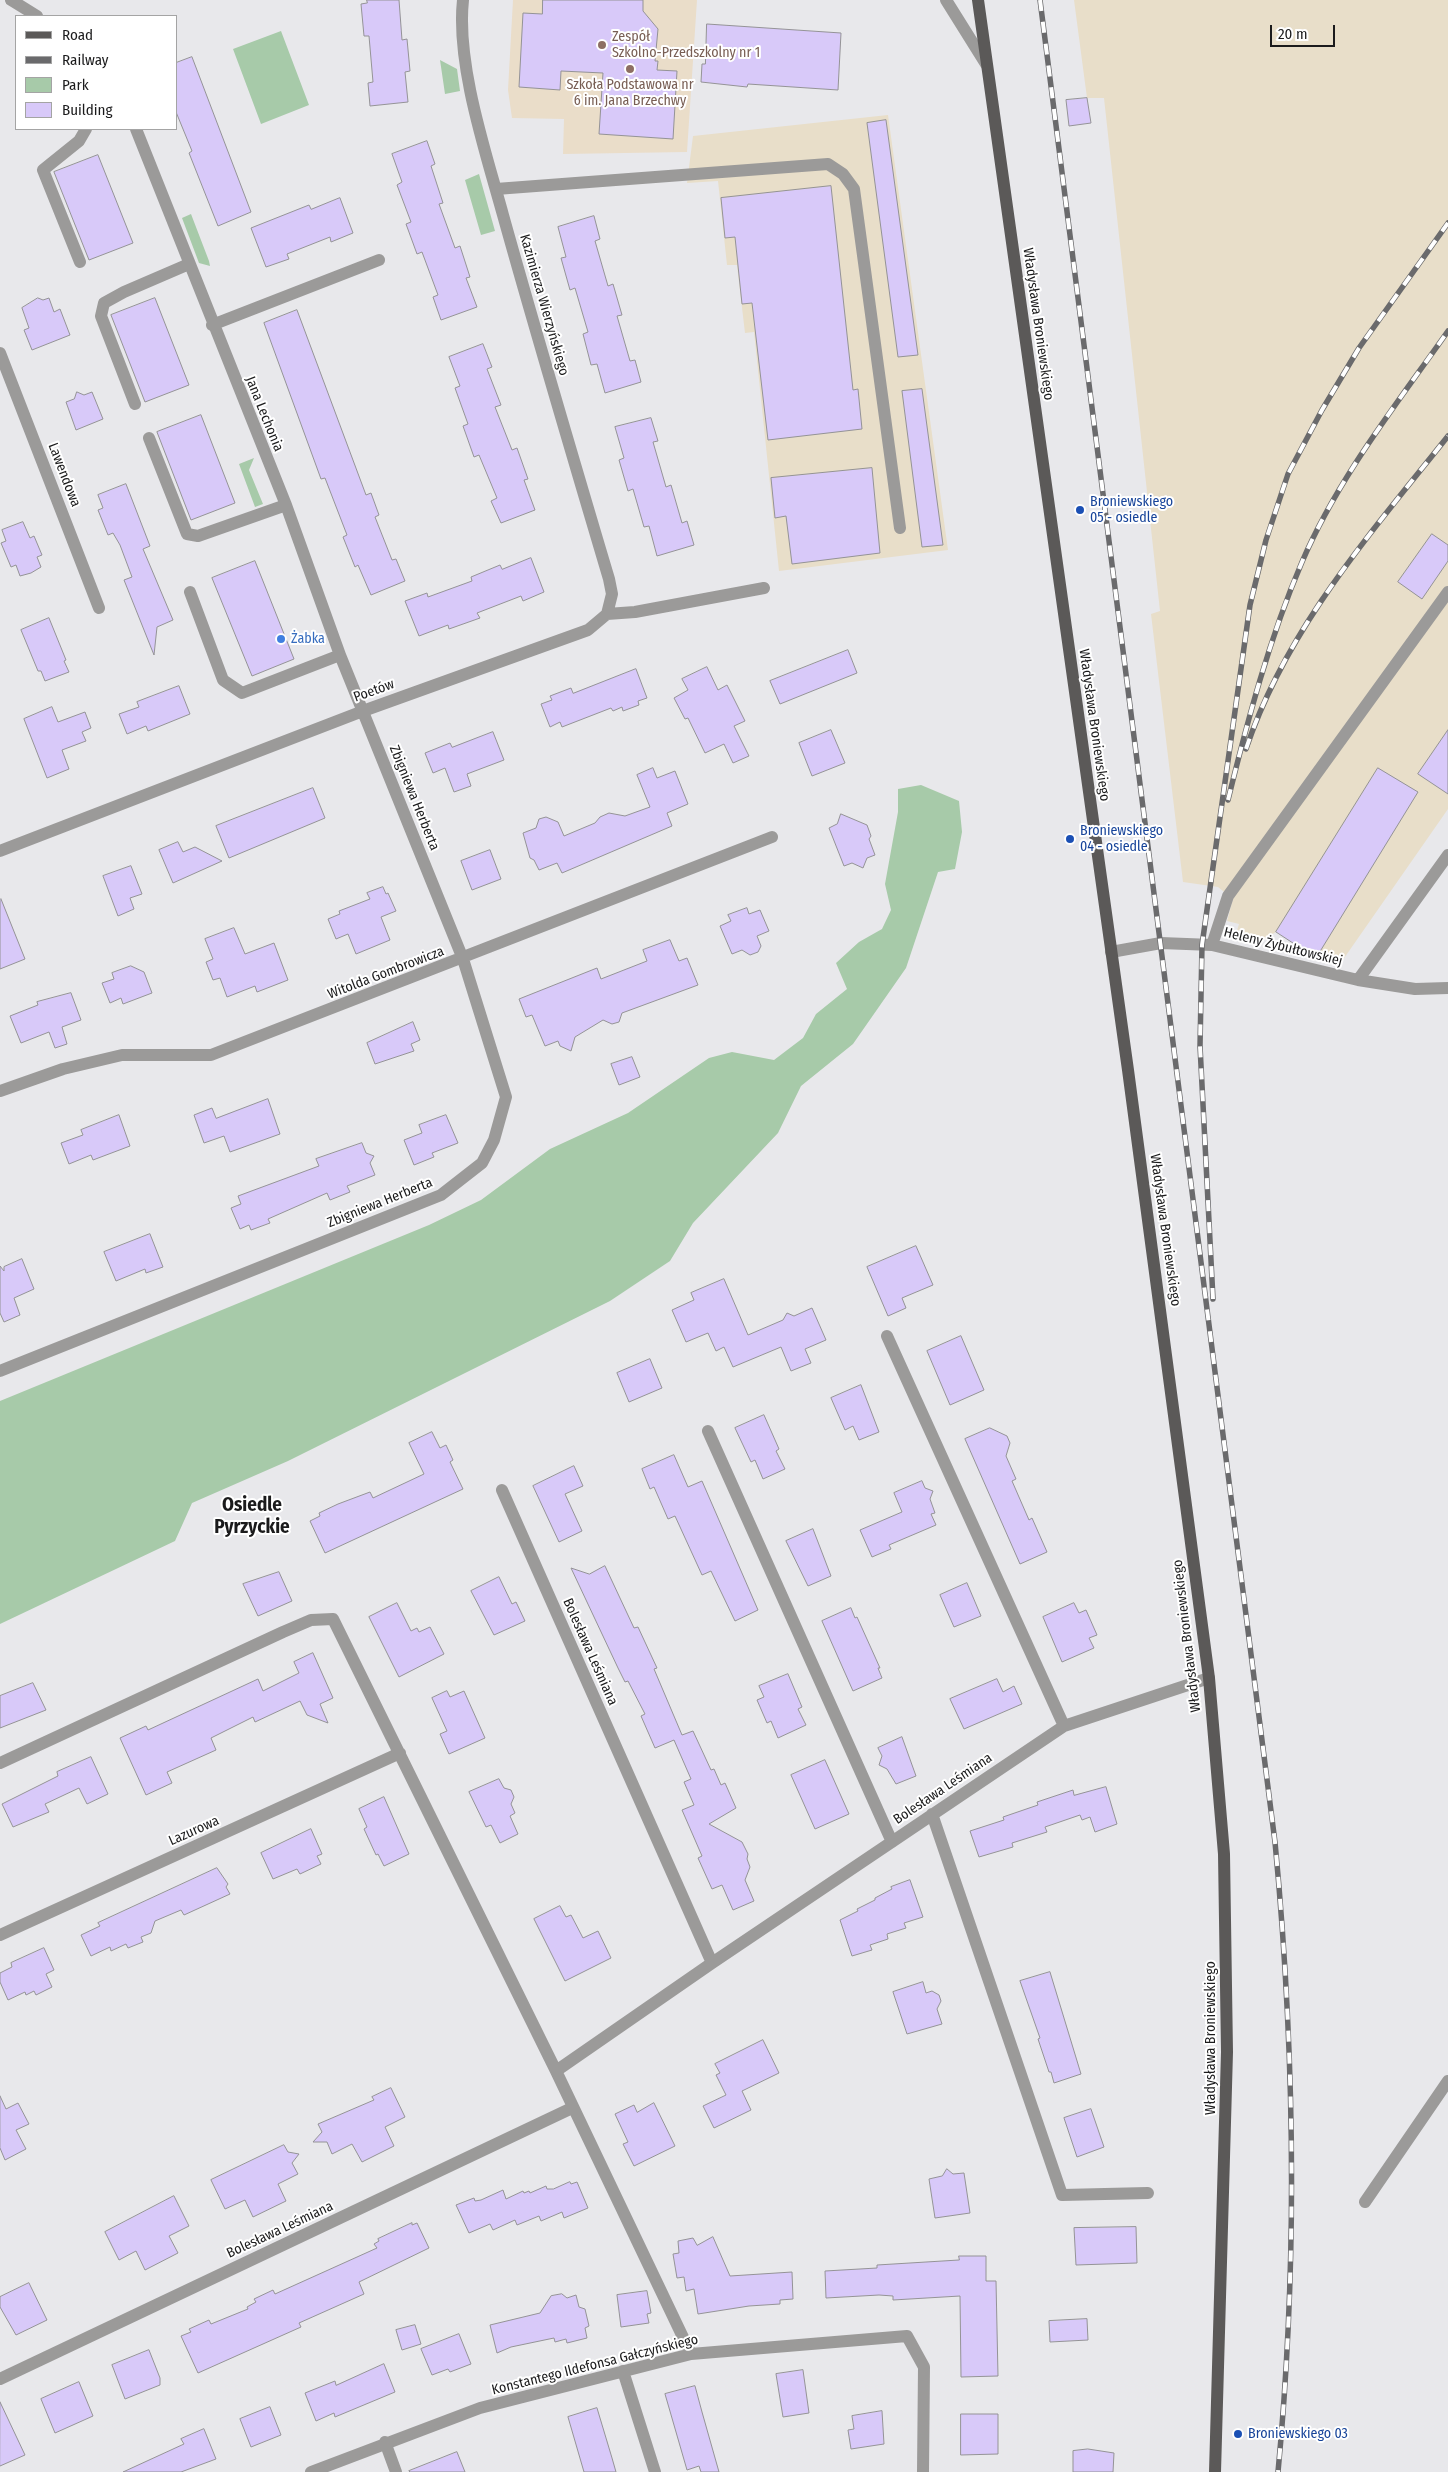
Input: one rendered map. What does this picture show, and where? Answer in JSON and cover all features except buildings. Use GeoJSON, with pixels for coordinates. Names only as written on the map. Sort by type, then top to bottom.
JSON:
{"type":"FeatureCollection","features":[{"type":"Feature","properties":{"kind":"main road","name":"Władysława Broniewskiego"},"geometry":{"type":"LineString","coordinates":[[978,0],[1111,952],[1209,1678],[1224,1854],[1227,2034],[1215,2472]]}},
{"type":"Feature","properties":{"kind":"street"},"geometry":{"type":"LineString","coordinates":[[11,0],[35,15]]}},
{"type":"Feature","properties":{"kind":"street","name":"Kazimierza Wierzyńskiego"},"geometry":{"type":"LineString","coordinates":[[463,0],[461,14],[466,63],[496,189],[609,579],[612,594],[607,614]]}},
{"type":"Feature","properties":{"kind":"street"},"geometry":{"type":"LineString","coordinates":[[946,0],[986,64]]}},
{"type":"Feature","properties":{"kind":"street"},"geometry":{"type":"LineString","coordinates":[[80,262],[43,170],[79,141],[85,130]]}},
{"type":"Feature","properties":{"kind":"street","name":"Jana Lechonia"},"geometry":{"type":"LineString","coordinates":[[136,130],[212,325],[286,505],[340,655],[363,711]]}},
{"type":"Feature","properties":{"kind":"street"},"geometry":{"type":"LineString","coordinates":[[496,189],[828,164],[843,174],[854,189],[900,528]]}},
{"type":"Feature","properties":{"kind":"street"},"geometry":{"type":"LineString","coordinates":[[212,325],[379,260]]}},
{"type":"Feature","properties":{"kind":"street"},"geometry":{"type":"LineString","coordinates":[[135,404],[102,316],[104,303],[124,292],[189,264]]}},
{"type":"Feature","properties":{"kind":"street","name":"Lawendowa"},"geometry":{"type":"LineString","coordinates":[[0,353],[99,608]]}},
{"type":"Feature","properties":{"kind":"street"},"geometry":{"type":"LineString","coordinates":[[149,438],[187,534],[198,536],[286,505]]}},
{"type":"Feature","properties":{"kind":"street"},"geometry":{"type":"LineString","coordinates":[[607,614],[635,612],[764,588]]}},
{"type":"Feature","properties":{"kind":"street"},"geometry":{"type":"LineString","coordinates":[[190,592],[223,680],[242,693],[340,655]]}},
{"type":"Feature","properties":{"kind":"street"},"geometry":{"type":"LineString","coordinates":[[1212,945],[1228,896],[1448,592]]}},
{"type":"Feature","properties":{"kind":"street","name":"Poetów"},"geometry":{"type":"LineString","coordinates":[[0,851],[363,711],[588,630],[607,614]]}},
{"type":"Feature","properties":{"kind":"street","name":"Zbigniewa Herberta"},"geometry":{"type":"LineString","coordinates":[[0,1371],[441,1195],[482,1164],[494,1140],[506,1097],[463,959],[363,711]]}},
{"type":"Feature","properties":{"kind":"street","name":"Witolda Gombrowicza"},"geometry":{"type":"LineString","coordinates":[[1,1088],[63,1069],[122,1055],[211,1055],[463,959],[772,837]]}},
{"type":"Feature","properties":{"kind":"street"},"geometry":{"type":"LineString","coordinates":[[1358,980],[1448,855]]}},
{"type":"Feature","properties":{"kind":"street","name":"Heleny Żybułtowskiej"},"geometry":{"type":"LineString","coordinates":[[1111,952],[1161,943],[1212,945],[1358,980],[1415,989],[1448,988]]}},
{"type":"Feature","properties":{"kind":"street"},"geometry":{"type":"LineString","coordinates":[[887,1336],[1064,1726]]}},
{"type":"Feature","properties":{"kind":"street"},"geometry":{"type":"LineString","coordinates":[[708,1431],[892,1842]]}},
{"type":"Feature","properties":{"kind":"street","name":"Bolesława Leśmiana"},"geometry":{"type":"LineString","coordinates":[[502,1490],[712,1963]]}},
{"type":"Feature","properties":{"kind":"street"},"geometry":{"type":"LineString","coordinates":[[0,1763],[310,1620],[333,1619],[556,2071],[691,2354]]}},
{"type":"Feature","properties":{"kind":"street","name":"Bolesława Leśmiana"},"geometry":{"type":"LineString","coordinates":[[556,2071],[712,1963],[1064,1726],[1209,1678]]}},
{"type":"Feature","properties":{"kind":"street","name":"Lazurowa"},"geometry":{"type":"LineString","coordinates":[[0,1935],[400,1753]]}},
{"type":"Feature","properties":{"kind":"street"},"geometry":{"type":"LineString","coordinates":[[932,1814],[1062,2195],[1148,2193]]}},
{"type":"Feature","properties":{"kind":"street"},"geometry":{"type":"LineString","coordinates":[[1365,2202],[1448,2080]]}},
{"type":"Feature","properties":{"kind":"street","name":"Bolesława Leśmiana"},"geometry":{"type":"LineString","coordinates":[[0,2379],[572,2108]]}},
{"type":"Feature","properties":{"kind":"street","name":"Konstantego Ildefonsa Gałczyńskiego"},"geometry":{"type":"LineString","coordinates":[[311,2472],[385,2442],[480,2408],[691,2354],[907,2336],[924,2366],[923,2472]]}},
{"type":"Feature","properties":{"kind":"street"},"geometry":{"type":"LineString","coordinates":[[623,2371],[655,2472]]}},
{"type":"Feature","properties":{"kind":"street"},"geometry":{"type":"LineString","coordinates":[[385,2442],[396,2472]]}},
{"type":"Feature","properties":{"kind":"shaded area","name":"Zespół Szkolno-Przedszkolny nr 1"},"geometry":{"type":"Polygon","coordinates":[[[513,0],[697,0],[687,152],[563,154],[564,119],[512,118],[508,90],[513,0]]]}},
{"type":"Feature","properties":{"kind":"shaded area"},"geometry":{"type":"Polygon","coordinates":[[[1074,0],[1448,0],[1448,809],[1340,964],[1316,958],[1276,932],[1255,944],[1235,938],[1239,924],[1227,921],[1233,899],[1218,887],[1183,882],[1151,614],[1160,611],[1104,98],[1087,98],[1074,0]]]}},
{"type":"Feature","properties":{"kind":"shaded area"},"geometry":{"type":"Polygon","coordinates":[[[888,115],[948,550],[779,571],[754,332],[745,333],[737,265],[727,265],[718,181],[687,183],[693,136],[888,115]]]}},
{"type":"Feature","properties":{"kind":"green space"},"geometry":{"type":"Polygon","coordinates":[[[281,31],[309,105],[261,124],[233,49],[281,31]]]}},
{"type":"Feature","properties":{"kind":"green space"},"geometry":{"type":"Polygon","coordinates":[[[440,60],[457,69],[460,91],[445,94],[440,60]]]}},
{"type":"Feature","properties":{"kind":"green space"},"geometry":{"type":"Polygon","coordinates":[[[479,174],[495,231],[481,235],[465,180],[479,174]]]}},
{"type":"Feature","properties":{"kind":"green space"},"geometry":{"type":"Polygon","coordinates":[[[191,214],[210,266],[199,263],[182,218],[191,214]]]}},
{"type":"Feature","properties":{"kind":"green space"},"geometry":{"type":"Polygon","coordinates":[[[254,458],[249,470],[263,504],[255,507],[239,464],[254,458]]]}},
{"type":"Feature","properties":{"kind":"green space"},"geometry":{"type":"Polygon","coordinates":[[[921,785],[959,801],[962,832],[955,869],[938,872],[906,968],[853,1044],[801,1086],[778,1133],[693,1223],[670,1261],[610,1301],[288,1461],[192,1503],[175,1541],[0,1624],[0,1401],[429,1225],[481,1200],[550,1149],[628,1113],[709,1058],[732,1052],[774,1060],[803,1038],[816,1014],[847,989],[836,963],[859,942],[882,929],[891,910],[885,884],[898,812],[898,789],[921,785]]]}},
{"type":"Feature","properties":{"kind":"railway"},"geometry":{"type":"LineString","coordinates":[[1040,0],[1275,1842],[1287,2000],[1292,2157],[1289,2314],[1278,2472]]}},
{"type":"Feature","properties":{"kind":"railway"},"geometry":{"type":"LineString","coordinates":[[1213,1299],[1200,1046],[1202,945],[1250,605],[1266,540],[1288,474],[1322,410],[1359,348],[1448,223]]}},
{"type":"Feature","properties":{"kind":"railway"},"geometry":{"type":"LineString","coordinates":[[1228,800],[1269,650],[1290,591],[1316,531],[1350,472],[1388,414],[1448,331]]}},
{"type":"Feature","properties":{"kind":"railway"},"geometry":{"type":"LineString","coordinates":[[1246,749],[1263,705],[1283,663],[1307,623],[1360,546],[1448,436]]}},
{"type":"Feature","properties":{"kind":"place","name":"Zespół Szkolno-Przedszkolny nr 1"},"geometry":{"type":"Point","coordinates":[602,45]}},
{"type":"Feature","properties":{"kind":"place","name":"Szkoła Podstawowa nr 6 im. Jana Brzechwy"},"geometry":{"type":"Point","coordinates":[630,69]}},
{"type":"Feature","properties":{"kind":"place","name":"Broniewskiego 05 - osiedle"},"geometry":{"type":"Point","coordinates":[1080,510]}},
{"type":"Feature","properties":{"kind":"place","name":"Żabka"},"geometry":{"type":"Point","coordinates":[281,639]}},
{"type":"Feature","properties":{"kind":"place","name":"Broniewskiego 04 - osiedle"},"geometry":{"type":"Point","coordinates":[1070,839]}},
{"type":"Feature","properties":{"kind":"place","name":"Broniewskiego 03"},"geometry":{"type":"Point","coordinates":[1238,2434]}},
{"type":"Feature","properties":{"kind":"district","name":"Osiedle Pyrzyckie"},"geometry":{"type":"Point","coordinates":[252,1517]}}]}
